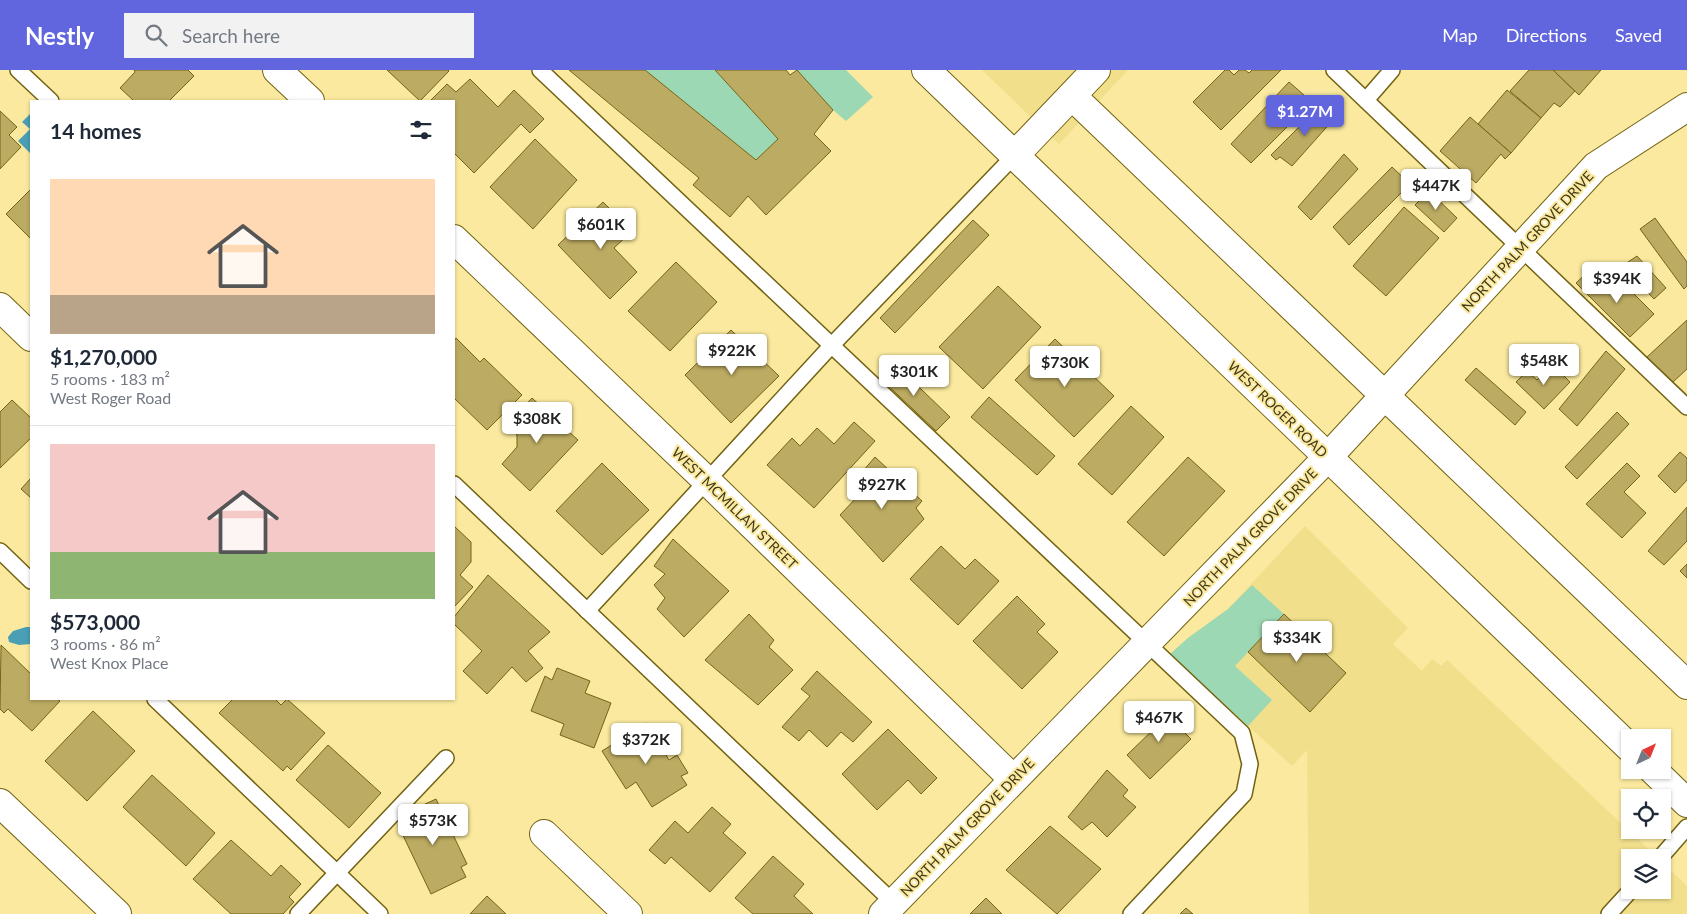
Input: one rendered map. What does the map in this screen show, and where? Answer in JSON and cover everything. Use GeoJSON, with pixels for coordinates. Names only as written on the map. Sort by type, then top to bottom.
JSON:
{"type":"FeatureCollection","features":[{"type":"Feature","properties":{"kind":"street"},"geometry":{"type":"LineString","coordinates":[[277,70],[309,100]]}},
{"type":"Feature","properties":{"kind":"street","name":"WEST ROGER ROAD"},"geometry":{"type":"LineString","coordinates":[[926,70],[1621,739]]}},
{"type":"Feature","properties":{"kind":"street"},"geometry":{"type":"LineString","coordinates":[[1015,155],[1096,70]]}},
{"type":"Feature","properties":{"kind":"street"},"geometry":{"type":"LineString","coordinates":[[1072,96],[1687,685]]}},
{"type":"Feature","properties":{"kind":"street","name":"NORTH PALM GROVE DRIVE"},"geometry":{"type":"LineString","coordinates":[[889,908],[1328,457],[1596,166],[1687,107]]}},
{"type":"Feature","properties":{"kind":"street","name":"WEST MCMILLAN STREET"},"geometry":{"type":"LineString","coordinates":[[455,240],[1014,779]]}},
{"type":"Feature","properties":{"kind":"street"},"geometry":{"type":"LineString","coordinates":[[0,307],[30,336]]}},
{"type":"Feature","properties":{"kind":"street"},"geometry":{"type":"LineString","coordinates":[[1662,779],[1687,803]]}},
{"type":"Feature","properties":{"kind":"street"},"geometry":{"type":"LineString","coordinates":[[0,803],[117,914]]}},
{"type":"Feature","properties":{"kind":"street"},"geometry":{"type":"LineString","coordinates":[[544,834],[628,914]]}},
{"type":"Feature","properties":{"kind":"lane"},"geometry":{"type":"LineString","coordinates":[[18,70],[50,100]]}},
{"type":"Feature","properties":{"kind":"lane"},"geometry":{"type":"LineString","coordinates":[[540,70],[1242,732],[1250,764],[1244,794],[1131,914]]}},
{"type":"Feature","properties":{"kind":"lane"},"geometry":{"type":"LineString","coordinates":[[1334,70],[1687,407]]}},
{"type":"Feature","properties":{"kind":"lane"},"geometry":{"type":"LineString","coordinates":[[1366,100],[1392,70]]}},
{"type":"Feature","properties":{"kind":"lane"},"geometry":{"type":"LineString","coordinates":[[587,610],[831,346],[1015,155]]}},
{"type":"Feature","properties":{"kind":"lane"},"geometry":{"type":"LineString","coordinates":[[455,485],[587,610],[889,908]]}},
{"type":"Feature","properties":{"kind":"lane"},"geometry":{"type":"LineString","coordinates":[[0,551],[30,580]]}},
{"type":"Feature","properties":{"kind":"lane"},"geometry":{"type":"LineString","coordinates":[[156,700],[380,914]]}},
{"type":"Feature","properties":{"kind":"lane"},"geometry":{"type":"LineString","coordinates":[[298,914],[446,758]]}},
{"type":"Feature","properties":{"kind":"lane"},"geometry":{"type":"LineString","coordinates":[[1668,849],[1687,827]]}},
{"type":"Feature","properties":{"kind":"lane"},"geometry":{"type":"LineString","coordinates":[[1609,914],[1623,899]]}},
{"type":"Feature","properties":{"kind":"shaded area"},"geometry":{"type":"Polygon","coordinates":[[[982,70],[1128,70],[1059,144],[982,70]]]}},
{"type":"Feature","properties":{"kind":"shaded area"},"geometry":{"type":"Polygon","coordinates":[[[1305,526],[1408,628],[1393,644],[1422,671],[1432,659],[1441,666],[1447,660],[1621,823],[1621,839],[1638,839],[1648,849],[1621,849],[1621,899],[1671,899],[1671,871],[1687,886],[1687,914],[1309,914],[1307,750],[1292,766],[1170,654],[1188,638],[1228,609],[1305,526]]]}},
{"type":"Feature","properties":{"kind":"green space"},"geometry":{"type":"Polygon","coordinates":[[[645,70],[715,70],[778,139],[756,160],[645,70]]]}},
{"type":"Feature","properties":{"kind":"green space"},"geometry":{"type":"Polygon","coordinates":[[[797,70],[846,70],[873,97],[846,121],[833,110],[797,70]]]}},
{"type":"Feature","properties":{"kind":"green space"},"geometry":{"type":"Polygon","coordinates":[[[1252,585],[1284,614],[1235,666],[1272,700],[1248,726],[1170,654],[1188,638],[1228,609],[1252,585]]]}},
{"type":"Feature","properties":{"kind":"water"},"geometry":{"type":"Polygon","coordinates":[[[30,114],[30,129],[22,122],[30,114]]]}},
{"type":"Feature","properties":{"kind":"water"},"geometry":{"type":"Polygon","coordinates":[[[30,129],[30,153],[18,141],[30,129]]]}},
{"type":"Feature","properties":{"kind":"water"},"geometry":{"type":"Polygon","coordinates":[[[30,627],[30,644],[19,645],[9,642],[8,637],[13,631],[30,627]]]}},
{"type":"Feature","properties":{"kind":"building"},"geometry":{"type":"Polygon","coordinates":[[[134,70],[188,70],[194,76],[170,100],[133,100],[120,88],[135,72],[134,70]]]}},
{"type":"Feature","properties":{"kind":"building"},"geometry":{"type":"Polygon","coordinates":[[[387,70],[449,71],[419,100],[387,70]]]}},
{"type":"Feature","properties":{"kind":"building"},"geometry":{"type":"Polygon","coordinates":[[[569,70],[645,70],[756,160],[778,139],[715,70],[786,70],[790,75],[797,70],[833,110],[814,134],[831,151],[766,215],[748,196],[730,217],[693,185],[699,178],[569,70]]]}},
{"type":"Feature","properties":{"kind":"building"},"geometry":{"type":"Polygon","coordinates":[[[1225,70],[1229,70],[1234,75],[1239,70],[1245,70],[1249,73],[1252,70],[1281,70],[1221,130],[1193,102],[1225,70]]]}},
{"type":"Feature","properties":{"kind":"building"},"geometry":{"type":"Polygon","coordinates":[[[1529,70],[1553,70],[1575,91],[1560,107],[1554,103],[1541,118],[1510,91],[1529,70]]]}},
{"type":"Feature","properties":{"kind":"building"},"geometry":{"type":"Polygon","coordinates":[[[1553,70],[1601,70],[1579,95],[1553,70]]]}},
{"type":"Feature","properties":{"kind":"building"},"geometry":{"type":"Polygon","coordinates":[[[470,79],[498,107],[514,90],[544,119],[530,133],[521,124],[474,173],[455,154],[455,100],[431,100],[447,84],[456,92],[470,79]]]}},
{"type":"Feature","properties":{"kind":"building"},"geometry":{"type":"Polygon","coordinates":[[[1289,82],[1312,102],[1251,163],[1231,144],[1289,82]]]}},
{"type":"Feature","properties":{"kind":"building"},"geometry":{"type":"Polygon","coordinates":[[[1507,90],[1541,118],[1511,153],[1478,124],[1507,90]]]}},
{"type":"Feature","properties":{"kind":"building"},"geometry":{"type":"Polygon","coordinates":[[[1332,103],[1341,111],[1292,166],[1280,157],[1276,160],[1271,155],[1301,125],[1306,130],[1332,103]]]}},
{"type":"Feature","properties":{"kind":"building"},"geometry":{"type":"Polygon","coordinates":[[[0,111],[17,127],[9,135],[21,147],[0,169],[0,111]]]}},
{"type":"Feature","properties":{"kind":"building"},"geometry":{"type":"Polygon","coordinates":[[[1470,117],[1511,153],[1505,159],[1501,154],[1476,183],[1440,151],[1470,117]]]}},
{"type":"Feature","properties":{"kind":"building"},"geometry":{"type":"Polygon","coordinates":[[[535,139],[577,180],[533,229],[490,187],[535,139]]]}},
{"type":"Feature","properties":{"kind":"building"},"geometry":{"type":"Polygon","coordinates":[[[1344,154],[1358,169],[1311,220],[1298,207],[1344,154]]]}},
{"type":"Feature","properties":{"kind":"building"},"geometry":{"type":"Polygon","coordinates":[[[1392,167],[1410,184],[1349,245],[1333,227],[1392,167]]]}},
{"type":"Feature","properties":{"kind":"building"},"geometry":{"type":"Polygon","coordinates":[[[30,190],[30,238],[6,214],[30,190]]]}},
{"type":"Feature","properties":{"kind":"building"},"geometry":{"type":"Polygon","coordinates":[[[1429,191],[1457,218],[1444,232],[1415,205],[1429,191]]]}},
{"type":"Feature","properties":{"kind":"building"},"geometry":{"type":"Polygon","coordinates":[[[603,202],[632,231],[614,248],[637,272],[610,299],[558,245],[603,202]]]}},
{"type":"Feature","properties":{"kind":"building"},"geometry":{"type":"Polygon","coordinates":[[[1404,207],[1439,238],[1386,296],[1353,266],[1404,207]]]}},
{"type":"Feature","properties":{"kind":"building"},"geometry":{"type":"Polygon","coordinates":[[[1655,218],[1687,262],[1687,286],[1684,289],[1640,229],[1655,218]]]}},
{"type":"Feature","properties":{"kind":"building"},"geometry":{"type":"Polygon","coordinates":[[[973,220],[989,235],[895,333],[880,318],[973,220]]]}},
{"type":"Feature","properties":{"kind":"building"},"geometry":{"type":"Polygon","coordinates":[[[1637,256],[1666,288],[1654,299],[1622,266],[1637,256]]]}},
{"type":"Feature","properties":{"kind":"building"},"geometry":{"type":"Polygon","coordinates":[[[676,262],[717,302],[670,351],[628,311],[676,262]]]}},
{"type":"Feature","properties":{"kind":"building"},"geometry":{"type":"Polygon","coordinates":[[[1590,270],[1617,298],[1627,287],[1654,314],[1630,337],[1576,283],[1590,270]]]}},
{"type":"Feature","properties":{"kind":"building"},"geometry":{"type":"Polygon","coordinates":[[[998,286],[1041,327],[983,389],[939,347],[998,286]]]}},
{"type":"Feature","properties":{"kind":"building"},"geometry":{"type":"Polygon","coordinates":[[[1687,320],[1687,369],[1672,383],[1647,357],[1687,320]]]}},
{"type":"Feature","properties":{"kind":"building"},"geometry":{"type":"Polygon","coordinates":[[[731,330],[779,376],[731,423],[685,375],[731,330]]]}},
{"type":"Feature","properties":{"kind":"building"},"geometry":{"type":"Polygon","coordinates":[[[456,338],[480,362],[484,358],[522,395],[487,430],[455,399],[456,338]]]}},
{"type":"Feature","properties":{"kind":"building"},"geometry":{"type":"Polygon","coordinates":[[[1055,339],[1114,396],[1074,437],[1015,380],[1055,339]]]}},
{"type":"Feature","properties":{"kind":"building"},"geometry":{"type":"Polygon","coordinates":[[[1606,351],[1625,369],[1577,426],[1559,409],[1606,351]]]}},
{"type":"Feature","properties":{"kind":"building"},"geometry":{"type":"Polygon","coordinates":[[[893,362],[950,417],[936,431],[879,377],[893,362]]]}},
{"type":"Feature","properties":{"kind":"building"},"geometry":{"type":"Polygon","coordinates":[[[1552,364],[1570,382],[1544,409],[1516,382],[1527,371],[1537,380],[1552,364]]]}},
{"type":"Feature","properties":{"kind":"building"},"geometry":{"type":"Polygon","coordinates":[[[1476,368],[1526,412],[1515,425],[1465,380],[1476,368]]]}},
{"type":"Feature","properties":{"kind":"building"},"geometry":{"type":"Polygon","coordinates":[[[989,397],[1055,456],[1037,475],[971,417],[989,397]]]}},
{"type":"Feature","properties":{"kind":"building"},"geometry":{"type":"Polygon","coordinates":[[[532,398],[578,440],[530,491],[502,464],[517,447],[517,435],[507,425],[532,398]]]}},
{"type":"Feature","properties":{"kind":"building"},"geometry":{"type":"Polygon","coordinates":[[[12,400],[30,417],[30,439],[0,468],[0,412],[12,400]]]}},
{"type":"Feature","properties":{"kind":"building"},"geometry":{"type":"Polygon","coordinates":[[[1131,406],[1164,437],[1112,495],[1078,464],[1131,406]]]}},
{"type":"Feature","properties":{"kind":"building"},"geometry":{"type":"Polygon","coordinates":[[[1617,412],[1629,424],[1577,479],[1565,467],[1617,412]]]}},
{"type":"Feature","properties":{"kind":"building"},"geometry":{"type":"Polygon","coordinates":[[[854,422],[875,441],[814,508],[767,465],[792,438],[800,446],[817,428],[834,444],[854,422]]]}},
{"type":"Feature","properties":{"kind":"building"},"geometry":{"type":"Polygon","coordinates":[[[1680,452],[1687,458],[1687,480],[1675,493],[1658,476],[1680,452]]]}},
{"type":"Feature","properties":{"kind":"building"},"geometry":{"type":"Polygon","coordinates":[[[875,457],[922,501],[916,508],[924,519],[883,562],[840,515],[858,496],[851,485],[875,457]]]}},
{"type":"Feature","properties":{"kind":"building"},"geometry":{"type":"Polygon","coordinates":[[[1188,457],[1225,491],[1164,556],[1127,522],[1188,457]]]}},
{"type":"Feature","properties":{"kind":"building"},"geometry":{"type":"Polygon","coordinates":[[[602,463],[649,510],[602,555],[556,511],[602,463]]]}},
{"type":"Feature","properties":{"kind":"building"},"geometry":{"type":"Polygon","coordinates":[[[1627,463],[1640,476],[1624,492],[1646,513],[1622,538],[1586,504],[1627,463]]]}},
{"type":"Feature","properties":{"kind":"building"},"geometry":{"type":"Polygon","coordinates":[[[30,479],[30,497],[21,489],[30,479]]]}},
{"type":"Feature","properties":{"kind":"building"},"geometry":{"type":"Polygon","coordinates":[[[1687,507],[1687,541],[1664,565],[1648,551],[1687,507]]]}},
{"type":"Feature","properties":{"kind":"building"},"geometry":{"type":"Polygon","coordinates":[[[455,527],[471,542],[471,562],[460,575],[473,587],[455,606],[455,527]]]}},
{"type":"Feature","properties":{"kind":"building"},"geometry":{"type":"Polygon","coordinates":[[[673,539],[729,591],[684,637],[657,609],[665,598],[654,585],[665,574],[654,566],[673,539]]]}},
{"type":"Feature","properties":{"kind":"building"},"geometry":{"type":"Polygon","coordinates":[[[941,546],[965,569],[975,559],[999,581],[958,625],[910,579],[941,546]]]}},
{"type":"Feature","properties":{"kind":"building"},"geometry":{"type":"Polygon","coordinates":[[[1687,564],[1687,578],[1680,571],[1687,564]]]}},
{"type":"Feature","properties":{"kind":"building"},"geometry":{"type":"Polygon","coordinates":[[[488,575],[550,632],[528,651],[543,668],[526,682],[512,667],[487,694],[463,671],[482,651],[455,625],[455,616],[488,575]]]}},
{"type":"Feature","properties":{"kind":"building"},"geometry":{"type":"Polygon","coordinates":[[[1017,596],[1045,624],[1037,632],[1058,652],[1022,689],[973,641],[1017,596]]]}},
{"type":"Feature","properties":{"kind":"building"},"geometry":{"type":"Polygon","coordinates":[[[749,614],[774,640],[769,647],[793,670],[758,705],[705,660],[749,614]]]}},
{"type":"Feature","properties":{"kind":"building"},"geometry":{"type":"Polygon","coordinates":[[[1284,614],[1346,673],[1310,712],[1248,652],[1284,614]]]}},
{"type":"Feature","properties":{"kind":"building"},"geometry":{"type":"Polygon","coordinates":[[[1,645],[30,673],[30,700],[60,701],[32,731],[8,709],[4,713],[0,709],[1,645]]]}},
{"type":"Feature","properties":{"kind":"building"},"geometry":{"type":"Polygon","coordinates":[[[557,668],[590,681],[585,693],[611,703],[594,748],[560,735],[564,724],[531,711],[545,676],[552,680],[557,668]]]}},
{"type":"Feature","properties":{"kind":"building"},"geometry":{"type":"Polygon","coordinates":[[[817,671],[872,722],[853,742],[841,732],[827,747],[809,730],[799,741],[782,727],[810,696],[801,689],[817,671]]]}},
{"type":"Feature","properties":{"kind":"building"},"geometry":{"type":"Polygon","coordinates":[[[232,700],[276,700],[281,705],[288,700],[325,733],[291,770],[287,766],[283,771],[219,713],[232,700]]]}},
{"type":"Feature","properties":{"kind":"building"},"geometry":{"type":"Polygon","coordinates":[[[1160,703],[1178,722],[1176,724],[1191,739],[1150,779],[1127,755],[1158,725],[1148,715],[1160,703]]]}},
{"type":"Feature","properties":{"kind":"building"},"geometry":{"type":"Polygon","coordinates":[[[93,711],[135,751],[87,801],[45,761],[93,711]]]}},
{"type":"Feature","properties":{"kind":"building"},"geometry":{"type":"Polygon","coordinates":[[[647,723],[669,760],[677,755],[688,773],[681,776],[687,785],[652,807],[636,782],[626,789],[602,751],[647,723]]]}},
{"type":"Feature","properties":{"kind":"building"},"geometry":{"type":"Polygon","coordinates":[[[888,729],[937,778],[921,794],[908,780],[877,810],[842,774],[888,729]]]}},
{"type":"Feature","properties":{"kind":"building"},"geometry":{"type":"Polygon","coordinates":[[[328,745],[381,793],[349,828],[296,780],[328,745]]]}},
{"type":"Feature","properties":{"kind":"building"},"geometry":{"type":"Polygon","coordinates":[[[1107,770],[1128,790],[1123,796],[1136,807],[1107,837],[1092,822],[1082,830],[1068,817],[1107,770]]]}},
{"type":"Feature","properties":{"kind":"building"},"geometry":{"type":"Polygon","coordinates":[[[152,775],[215,833],[186,866],[123,807],[152,775]]]}},
{"type":"Feature","properties":{"kind":"building"},"geometry":{"type":"Polygon","coordinates":[[[436,799],[467,864],[461,867],[466,877],[431,894],[398,825],[408,812],[436,799]]]}},
{"type":"Feature","properties":{"kind":"building"},"geometry":{"type":"Polygon","coordinates":[[[712,807],[731,824],[723,833],[746,853],[710,892],[671,857],[665,864],[649,850],[675,821],[688,833],[712,807]]]}},
{"type":"Feature","properties":{"kind":"building"},"geometry":{"type":"Polygon","coordinates":[[[1050,826],[1101,869],[1057,914],[1006,870],[1050,826]]]}},
{"type":"Feature","properties":{"kind":"building"},"geometry":{"type":"Polygon","coordinates":[[[231,840],[271,876],[281,865],[301,884],[289,897],[294,902],[283,914],[231,914],[193,879],[231,840]]]}},
{"type":"Feature","properties":{"kind":"building"},"geometry":{"type":"Polygon","coordinates":[[[773,856],[804,884],[794,896],[813,914],[753,914],[735,898],[773,856]]]}},
{"type":"Feature","properties":{"kind":"building"},"geometry":{"type":"Polygon","coordinates":[[[487,896],[506,914],[470,914],[487,896]]]}},
{"type":"Feature","properties":{"kind":"building"},"geometry":{"type":"Polygon","coordinates":[[[986,898],[1002,914],[970,914],[986,898]]]}},
{"type":"Feature","properties":{"kind":"building"},"geometry":{"type":"Polygon","coordinates":[[[1186,908],[1193,914],[1180,914],[1186,908]]]}}]}
